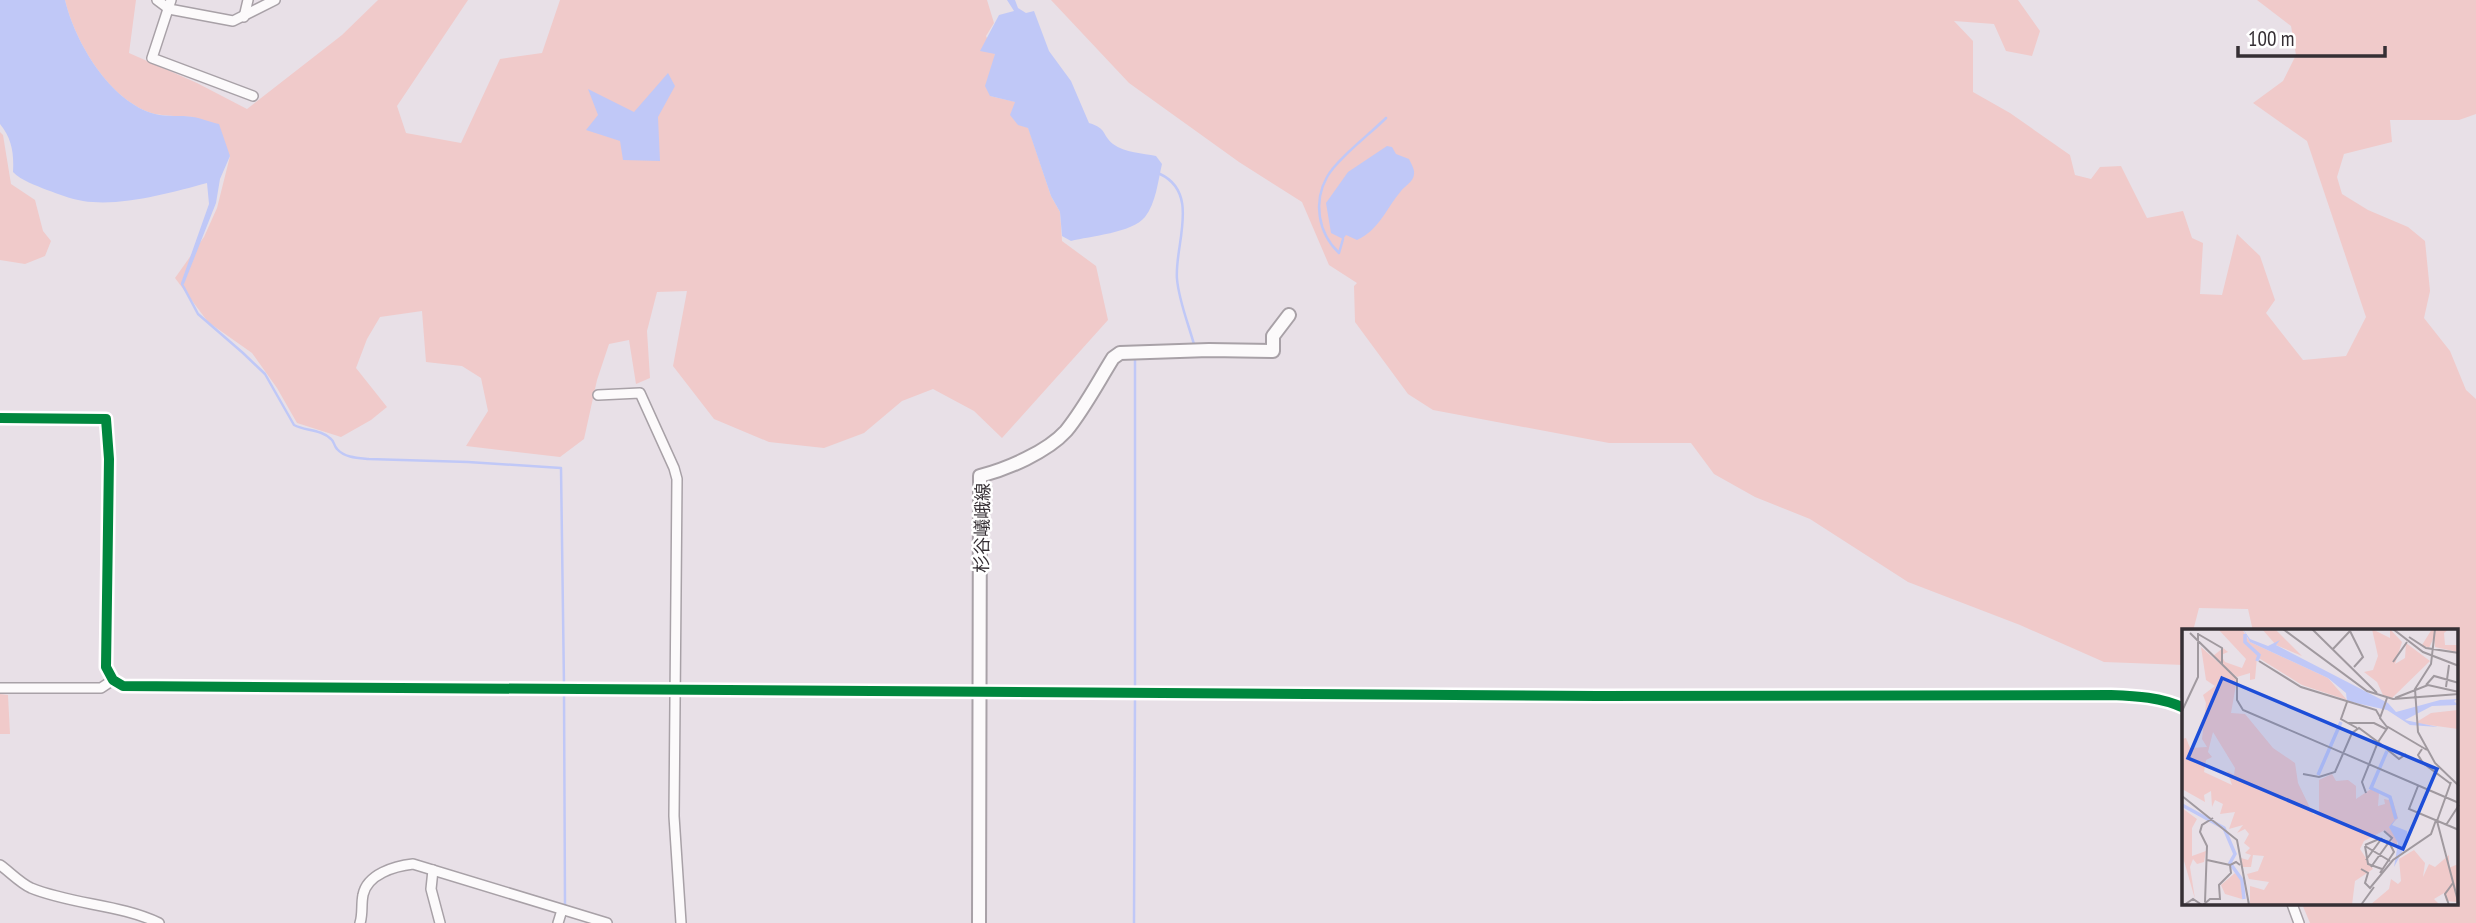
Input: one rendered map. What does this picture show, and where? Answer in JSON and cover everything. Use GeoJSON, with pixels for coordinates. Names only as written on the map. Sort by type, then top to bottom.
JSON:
{"type":"FeatureCollection","features":[{"type":"Feature","properties":{"kind":"main road","name":"杉谷嶬峨線"},"geometry":{"type":"LineString","coordinates":[[979,923],[981,476],[1011,466],[1054,441],[1075,419],[1113,358],[1120,353],[1273,351],[1273,336],[1289,315]]}},
{"type":"Feature","properties":{"kind":"street"},"geometry":{"type":"LineString","coordinates":[[157,0],[233,21],[275,0]]}},
{"type":"Feature","properties":{"kind":"street"},"geometry":{"type":"LineString","coordinates":[[244,17],[248,0]]}},
{"type":"Feature","properties":{"kind":"street"},"geometry":{"type":"LineString","coordinates":[[170,5],[152,58],[253,96]]}},
{"type":"Feature","properties":{"kind":"street"},"geometry":{"type":"LineString","coordinates":[[598,395],[640,393],[677,479],[674,816],[681,923]]}},
{"type":"Feature","properties":{"kind":"street"},"geometry":{"type":"LineString","coordinates":[[0,418],[106,419],[109,459],[106,667],[113,680],[124,686],[1597,696],[2111,695],[2152,698],[2182,707]]}},
{"type":"Feature","properties":{"kind":"street"},"geometry":{"type":"LineString","coordinates":[[0,688],[102,688],[113,680]]}},
{"type":"Feature","properties":{"kind":"street"},"geometry":{"type":"LineString","coordinates":[[360,923],[363,894],[368,885],[381,873],[413,864],[607,923]]}},
{"type":"Feature","properties":{"kind":"street"},"geometry":{"type":"LineString","coordinates":[[0,865],[28,887],[143,916],[159,923]]}},
{"type":"Feature","properties":{"kind":"street"},"geometry":{"type":"LineString","coordinates":[[433,870],[431,889],[440,923]]}},
{"type":"Feature","properties":{"kind":"street"},"geometry":{"type":"LineString","coordinates":[[2293,906],[2299,923]]}},
{"type":"Feature","properties":{"kind":"street"},"geometry":{"type":"LineString","coordinates":[[558,923],[562,910]]}},
{"type":"Feature","properties":{"kind":"shaded area"},"geometry":{"type":"Polygon","coordinates":[[[65,0],[136,0],[129,53],[247,109],[342,35],[378,0],[468,0],[397,106],[406,133],[461,143],[500,59],[542,53],[560,0],[987,0],[994,23],[986,36],[995,54],[990,96],[1016,102],[1028,127],[1051,196],[1060,212],[1062,241],[1096,266],[1108,320],[1002,438],[974,411],[933,389],[902,401],[864,433],[824,448],[769,442],[714,419],[673,366],[687,291],[657,292],[647,331],[650,378],[636,384],[629,340],[609,344],[597,380],[584,439],[560,457],[466,446],[488,411],[481,378],[462,366],[426,362],[422,311],[380,317],[367,339],[356,368],[387,407],[371,420],[341,437],[297,423],[277,388],[252,353],[208,322],[175,278],[204,237],[217,208],[230,156],[193,117],[155,114],[123,97],[109,84],[77,34],[65,0]]]}},
{"type":"Feature","properties":{"kind":"shaded area"},"geometry":{"type":"Polygon","coordinates":[[[1051,0],[2018,0],[2040,31],[2032,56],[2006,51],[1994,24],[1954,21],[1973,41],[1973,92],[2010,113],[2070,155],[2075,175],[2091,179],[2100,167],[2121,166],[2147,218],[2183,211],[2192,238],[2203,243],[2200,294],[2222,295],[2237,234],[2260,256],[2275,300],[2266,313],[2303,360],[2346,356],[2366,317],[2307,141],[2253,103],[2283,81],[2296,55],[2291,26],[2257,0],[2476,0],[2476,114],[2459,120],[2390,120],[2392,142],[2344,154],[2337,177],[2342,194],[2368,210],[2408,227],[2425,241],[2430,291],[2424,318],[2450,351],[2466,390],[2476,399],[2476,923],[2310,923],[2303,906],[2458,906],[2458,629],[2253,629],[2248,609],[2199,608],[2194,629],[2182,629],[2182,665],[2104,662],[2020,625],[1908,582],[1810,519],[1755,497],[1714,474],[1691,443],[1609,443],[1433,410],[1408,394],[1355,322],[1354,286],[1357,283],[1329,265],[1302,202],[1239,162],[1129,83],[1051,0]]]}},
{"type":"Feature","properties":{"kind":"shaded area"},"geometry":{"type":"Polygon","coordinates":[[[0,132],[3,135],[11,184],[35,200],[43,231],[51,241],[45,256],[25,264],[0,260],[0,132]]]}},
{"type":"Feature","properties":{"kind":"shaded area"},"geometry":{"type":"Polygon","coordinates":[[[0,694],[8,695],[10,734],[0,734],[0,694]]]}},
{"type":"Feature","properties":{"kind":"water"},"geometry":{"type":"Polygon","coordinates":[[[0,0],[65,0],[86,51],[109,84],[123,97],[155,114],[193,117],[219,124],[230,156],[220,179],[216,203],[184,284],[181,283],[209,204],[207,183],[145,198],[98,202],[74,199],[47,190],[13,172],[11,146],[0,124],[0,0]]]}},
{"type":"Feature","properties":{"kind":"water"},"geometry":{"type":"Polygon","coordinates":[[[1007,0],[1015,0],[1018,8],[1026,13],[1034,11],[1049,51],[1071,81],[1089,123],[1102,130],[1118,147],[1156,156],[1162,164],[1152,205],[1145,217],[1131,227],[1071,241],[1062,236],[1060,212],[1051,196],[1028,128],[1018,125],[1010,115],[1015,102],[990,96],[985,86],[995,54],[980,51],[999,15],[1014,11],[1007,0]]]}},
{"type":"Feature","properties":{"kind":"water"},"geometry":{"type":"Polygon","coordinates":[[[668,73],[675,86],[658,117],[660,161],[623,160],[620,141],[586,130],[598,115],[588,89],[634,112],[668,73]]]}},
{"type":"Feature","properties":{"kind":"water"},"geometry":{"type":"Polygon","coordinates":[[[1387,146],[1392,147],[1396,154],[1409,159],[1414,171],[1413,179],[1365,236],[1357,240],[1346,235],[1343,239],[1331,233],[1326,203],[1348,172],[1387,146]]]}},
{"type":"Feature","properties":{"kind":"waterway"},"geometry":{"type":"LineString","coordinates":[[1343,239],[1339,253],[1322,227],[1319,207],[1323,187],[1338,163],[1386,118]]}},
{"type":"Feature","properties":{"kind":"waterway"},"geometry":{"type":"LineString","coordinates":[[1160,174],[1172,183],[1180,194],[1183,207],[1177,279],[1195,348]]}},
{"type":"Feature","properties":{"kind":"waterway"},"geometry":{"type":"LineString","coordinates":[[184,280],[182,284],[198,314],[265,374],[294,425],[327,436],[344,454],[369,459],[561,468],[564,685]]}},
{"type":"Feature","properties":{"kind":"waterway"},"geometry":{"type":"LineString","coordinates":[[1135,356],[1135,689]]}},
{"type":"Feature","properties":{"kind":"waterway"},"geometry":{"type":"LineString","coordinates":[[564,692],[565,906]]}},
{"type":"Feature","properties":{"kind":"waterway"},"geometry":{"type":"LineString","coordinates":[[1134,923],[1135,696]]}},
{"type":"Feature","properties":{"kind":"cycle path"},"geometry":{"type":"LineString","coordinates":[[0,418],[106,419],[109,459],[106,667],[113,680],[123,686],[1597,696],[2111,695],[2157,699],[2182,707]]}}]}
